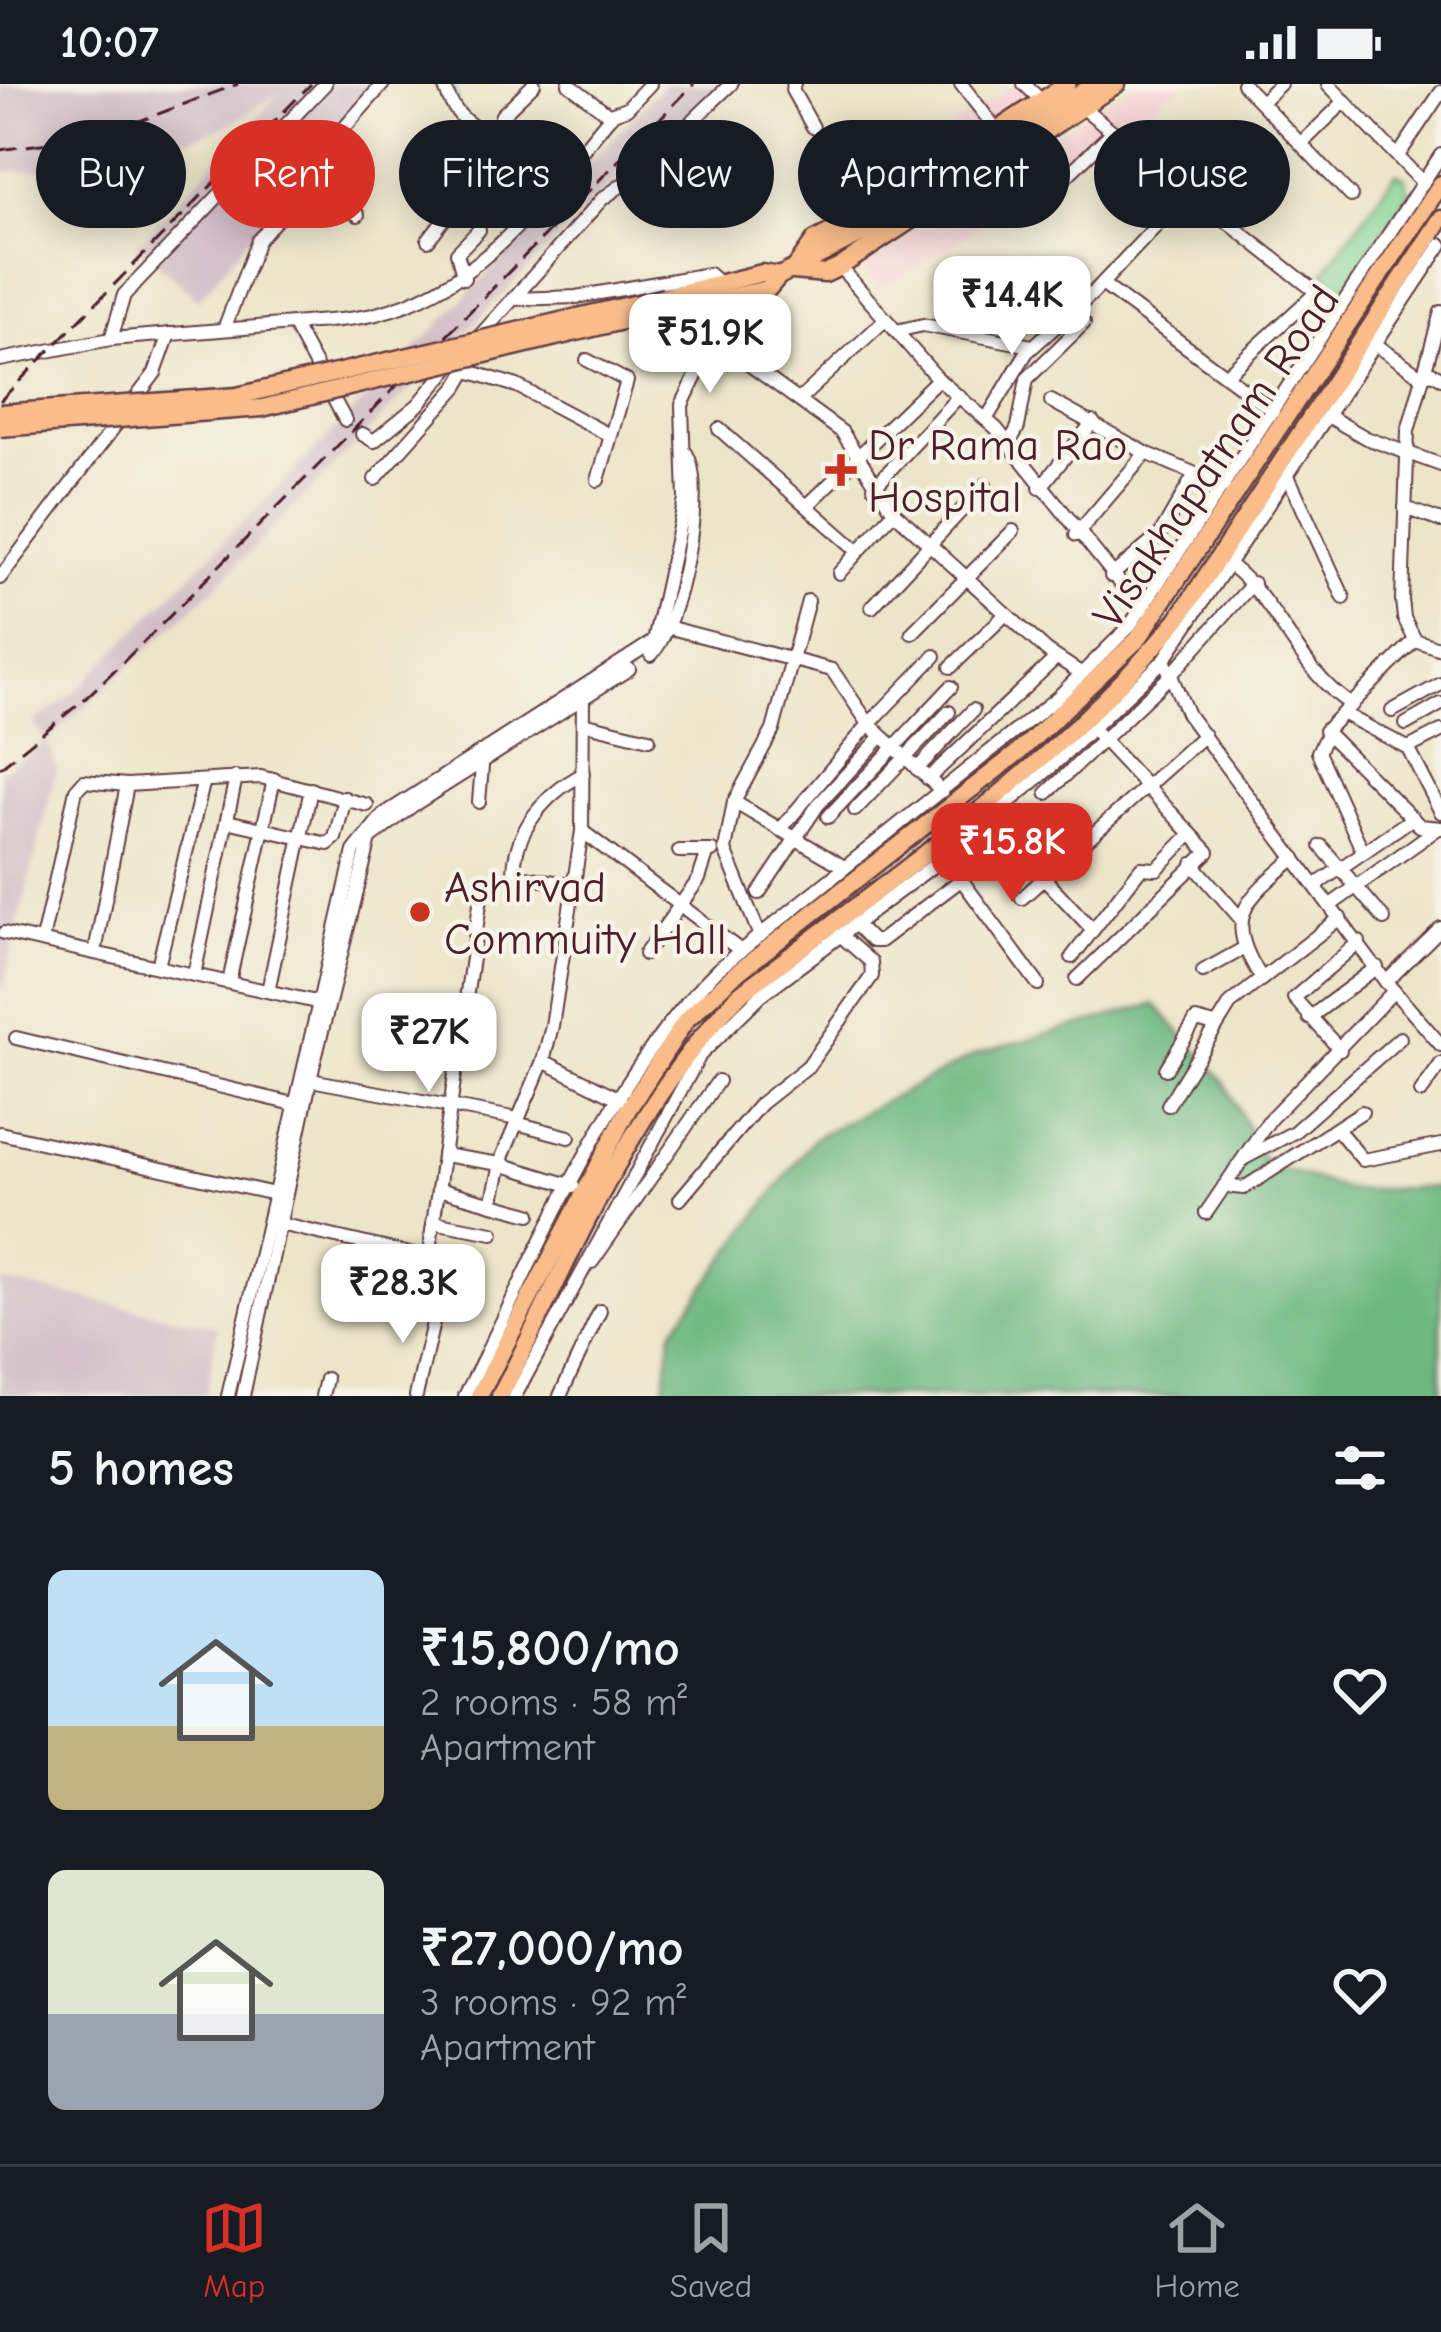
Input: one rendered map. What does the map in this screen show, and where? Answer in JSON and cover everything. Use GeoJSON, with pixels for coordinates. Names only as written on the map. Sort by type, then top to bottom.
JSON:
{"type":"FeatureCollection","features":[{"type":"Feature","properties":{"kind":"main road"},"geometry":{"type":"LineString","coordinates":[[1011,120],[1066,84]]}},
{"type":"Feature","properties":{"kind":"main road"},"geometry":{"type":"LineString","coordinates":[[786,273],[889,220],[1095,84]]}},
{"type":"Feature","properties":{"kind":"main road"},"geometry":{"type":"LineString","coordinates":[[786,273],[825,274],[840,268],[1117,84]]}},
{"type":"Feature","properties":{"kind":"main road","name":"Visakhapatnam Road"},"geometry":{"type":"LineString","coordinates":[[479,1396],[627,1111],[686,1020],[731,977],[1020,751],[1138,639],[1432,183]]}},
{"type":"Feature","properties":{"kind":"main road"},"geometry":{"type":"LineString","coordinates":[[500,1396],[631,1142],[692,1045],[740,994],[1027,769],[1148,656],[1178,619],[1441,219]]}},
{"type":"Feature","properties":{"kind":"main road"},"geometry":{"type":"LineString","coordinates":[[0,413],[237,396],[671,305],[718,282],[768,289],[815,240],[839,228]]}},
{"type":"Feature","properties":{"kind":"main road"},"geometry":{"type":"LineString","coordinates":[[0,428],[262,408],[749,285]]}},
{"type":"Feature","properties":{"kind":"street"},"geometry":{"type":"LineString","coordinates":[[111,339],[124,295],[325,84]]}},
{"type":"Feature","properties":{"kind":"street"},"geometry":{"type":"LineString","coordinates":[[352,120],[383,84]]}},
{"type":"Feature","properties":{"kind":"street"},"geometry":{"type":"LineString","coordinates":[[444,84],[464,120]]}},
{"type":"Feature","properties":{"kind":"street"},"geometry":{"type":"LineString","coordinates":[[503,120],[535,84]]}},
{"type":"Feature","properties":{"kind":"street"},"geometry":{"type":"LineString","coordinates":[[569,84],[611,116]]}},
{"type":"Feature","properties":{"kind":"street"},"geometry":{"type":"LineString","coordinates":[[592,138],[650,84]]}},
{"type":"Feature","properties":{"kind":"street"},"geometry":{"type":"LineString","coordinates":[[362,434],[374,441],[394,428],[575,226],[730,84]]}},
{"type":"Feature","properties":{"kind":"street"},"geometry":{"type":"LineString","coordinates":[[794,84],[792,90],[808,120]]}},
{"type":"Feature","properties":{"kind":"street"},"geometry":{"type":"LineString","coordinates":[[961,84],[989,120]]}},
{"type":"Feature","properties":{"kind":"street"},"geometry":{"type":"LineString","coordinates":[[1024,84],[1042,101]]}},
{"type":"Feature","properties":{"kind":"street"},"geometry":{"type":"LineString","coordinates":[[1243,84],[1351,196]]}},
{"type":"Feature","properties":{"kind":"street"},"geometry":{"type":"LineString","coordinates":[[1261,102],[1280,84]]}},
{"type":"Feature","properties":{"kind":"street"},"geometry":{"type":"LineString","coordinates":[[1328,84],[1398,156],[1432,183]]}},
{"type":"Feature","properties":{"kind":"street"},"geometry":{"type":"LineString","coordinates":[[1398,156],[1441,92]]}},
{"type":"Feature","properties":{"kind":"street"},"geometry":{"type":"LineString","coordinates":[[1302,143],[1345,101]]}},
{"type":"Feature","properties":{"kind":"street"},"geometry":{"type":"LineString","coordinates":[[1082,107],[1096,120]]}},
{"type":"Feature","properties":{"kind":"street"},"geometry":{"type":"LineString","coordinates":[[1070,173],[1094,149]]}},
{"type":"Feature","properties":{"kind":"street"},"geometry":{"type":"LineString","coordinates":[[465,1396],[620,1099],[678,1007],[1082,674],[1142,610],[1339,310],[1432,183],[1441,155]]}},
{"type":"Feature","properties":{"kind":"street"},"geometry":{"type":"LineString","coordinates":[[224,329],[252,249],[270,228]]}},
{"type":"Feature","properties":{"kind":"street"},"geometry":{"type":"LineString","coordinates":[[428,240],[438,228]]}},
{"type":"Feature","properties":{"kind":"street"},"geometry":{"type":"LineString","coordinates":[[0,360],[111,339],[376,314],[464,278],[512,228]]}},
{"type":"Feature","properties":{"kind":"street"},"geometry":{"type":"LineString","coordinates":[[987,418],[1033,346],[1102,284],[1154,228]]}},
{"type":"Feature","properties":{"kind":"street"},"geometry":{"type":"LineString","coordinates":[[1234,228],[1339,310]]}},
{"type":"Feature","properties":{"kind":"street"},"geometry":{"type":"LineString","coordinates":[[464,278],[457,253],[479,230]]}},
{"type":"Feature","properties":{"kind":"street"},"geometry":{"type":"LineString","coordinates":[[1047,793],[1164,660],[1231,566],[1441,244]]}},
{"type":"Feature","properties":{"kind":"street"},"geometry":{"type":"LineString","coordinates":[[840,268],[938,379],[987,418],[1076,535],[1142,610]]}},
{"type":"Feature","properties":{"kind":"street"},"geometry":{"type":"LineString","coordinates":[[513,299],[576,297],[709,274],[718,282]]}},
{"type":"Feature","properties":{"kind":"street"},"geometry":{"type":"LineString","coordinates":[[1102,284],[1273,411]]}},
{"type":"Feature","properties":{"kind":"street"},"geometry":{"type":"LineString","coordinates":[[228,1396],[300,1106],[316,1002],[349,866],[362,837],[383,815],[648,657],[666,627],[696,492],[682,405],[714,340],[749,285]]}},
{"type":"Feature","properties":{"kind":"street"},"geometry":{"type":"LineString","coordinates":[[1227,374],[1317,292]]}},
{"type":"Feature","properties":{"kind":"street"},"geometry":{"type":"LineString","coordinates":[[671,305],[701,321],[714,340],[842,432],[894,512],[1056,658],[1082,674]]}},
{"type":"Feature","properties":{"kind":"street"},"geometry":{"type":"LineString","coordinates":[[1441,312],[1421,376],[1408,451],[1402,600],[1404,619],[1415,640],[1441,649]]}},
{"type":"Feature","properties":{"kind":"street"},"geometry":{"type":"LineString","coordinates":[[800,399],[886,319]]}},
{"type":"Feature","properties":{"kind":"street"},"geometry":{"type":"LineString","coordinates":[[375,479],[468,371],[495,320]]}},
{"type":"Feature","properties":{"kind":"street"},"geometry":{"type":"LineString","coordinates":[[1009,444],[1018,427],[1027,379],[1084,323]]}},
{"type":"Feature","properties":{"kind":"street"},"geometry":{"type":"LineString","coordinates":[[292,324],[345,420]]}},
{"type":"Feature","properties":{"kind":"street"},"geometry":{"type":"LineString","coordinates":[[896,331],[923,325],[1033,346]]}},
{"type":"Feature","properties":{"kind":"street"},"geometry":{"type":"LineString","coordinates":[[0,578],[154,373],[169,334]]}},
{"type":"Feature","properties":{"kind":"street"},"geometry":{"type":"LineString","coordinates":[[1375,344],[1421,376]]}},
{"type":"Feature","properties":{"kind":"street"},"geometry":{"type":"LineString","coordinates":[[587,360],[627,381],[598,480]]}},
{"type":"Feature","properties":{"kind":"street"},"geometry":{"type":"LineString","coordinates":[[468,371],[517,386],[609,435]]}},
{"type":"Feature","properties":{"kind":"street"},"geometry":{"type":"LineString","coordinates":[[1421,376],[1432,373],[1441,378]]}},
{"type":"Feature","properties":{"kind":"street"},"geometry":{"type":"LineString","coordinates":[[808,505],[938,379]]}},
{"type":"Feature","properties":{"kind":"street"},"geometry":{"type":"LineString","coordinates":[[874,487],[958,396]]}},
{"type":"Feature","properties":{"kind":"street"},"geometry":{"type":"LineString","coordinates":[[1051,401],[1146,453],[1224,486]]}},
{"type":"Feature","properties":{"kind":"street"},"geometry":{"type":"LineString","coordinates":[[1328,416],[1366,438],[1441,465]]}},
{"type":"Feature","properties":{"kind":"street"},"geometry":{"type":"LineString","coordinates":[[1040,488],[1093,422]]}},
{"type":"Feature","properties":{"kind":"street"},"geometry":{"type":"LineString","coordinates":[[719,429],[858,551]]}},
{"type":"Feature","properties":{"kind":"street"},"geometry":{"type":"LineString","coordinates":[[1076,535],[1146,453]]}},
{"type":"Feature","properties":{"kind":"street"},"geometry":{"type":"LineString","coordinates":[[1112,576],[1160,535],[1195,473]]}},
{"type":"Feature","properties":{"kind":"street"},"geometry":{"type":"LineString","coordinates":[[1289,478],[1344,598]]}},
{"type":"Feature","properties":{"kind":"street"},"geometry":{"type":"LineString","coordinates":[[872,607],[985,485]]}},
{"type":"Feature","properties":{"kind":"street"},"geometry":{"type":"LineString","coordinates":[[1405,508],[1441,521]]}},
{"type":"Feature","properties":{"kind":"street"},"geometry":{"type":"LineString","coordinates":[[839,573],[894,512]]}},
{"type":"Feature","properties":{"kind":"street"},"geometry":{"type":"LineString","coordinates":[[912,633],[1012,531]]}},
{"type":"Feature","properties":{"kind":"street"},"geometry":{"type":"LineString","coordinates":[[1231,566],[1253,583],[1348,710],[1408,748],[1437,789],[1441,812]]}},
{"type":"Feature","properties":{"kind":"street"},"geometry":{"type":"LineString","coordinates":[[515,1396],[700,1055],[761,995],[1170,676],[1253,583]]}},
{"type":"Feature","properties":{"kind":"street"},"geometry":{"type":"LineString","coordinates":[[760,936],[725,850],[734,802],[766,750],[808,601]]}},
{"type":"Feature","properties":{"kind":"street"},"geometry":{"type":"LineString","coordinates":[[951,668],[1006,614]]}},
{"type":"Feature","properties":{"kind":"street"},"geometry":{"type":"LineString","coordinates":[[666,627],[832,670],[869,724],[941,791]]}},
{"type":"Feature","properties":{"kind":"street"},"geometry":{"type":"LineString","coordinates":[[1364,852],[1318,752],[1348,710],[1415,640]]}},
{"type":"Feature","properties":{"kind":"street"},"geometry":{"type":"LineString","coordinates":[[780,830],[869,724],[935,656]]}},
{"type":"Feature","properties":{"kind":"street"},"geometry":{"type":"LineString","coordinates":[[923,774],[1056,658]]}},
{"type":"Feature","properties":{"kind":"street"},"geometry":{"type":"LineString","coordinates":[[1164,660],[1204,736],[1390,987],[1441,1046]]}},
{"type":"Feature","properties":{"kind":"street"},"geometry":{"type":"LineString","coordinates":[[1392,712],[1441,684]]}},
{"type":"Feature","properties":{"kind":"street"},"geometry":{"type":"LineString","coordinates":[[855,810],[951,687]]}},
{"type":"Feature","properties":{"kind":"street"},"geometry":{"type":"LineString","coordinates":[[492,1204],[500,1164],[543,1061],[582,831],[583,693]]}},
{"type":"Feature","properties":{"kind":"street"},"geometry":{"type":"LineString","coordinates":[[1406,724],[1441,704]]}},
{"type":"Feature","properties":{"kind":"street"},"geometry":{"type":"LineString","coordinates":[[923,774],[973,710]]}},
{"type":"Feature","properties":{"kind":"street"},"geometry":{"type":"LineString","coordinates":[[828,817],[950,712]]}},
{"type":"Feature","properties":{"kind":"street"},"geometry":{"type":"LineString","coordinates":[[584,723],[649,740]]}},
{"type":"Feature","properties":{"kind":"street"},"geometry":{"type":"LineString","coordinates":[[1408,748],[1441,731]]}},
{"type":"Feature","properties":{"kind":"street"},"geometry":{"type":"LineString","coordinates":[[1077,979],[1208,852],[1097,734]]}},
{"type":"Feature","properties":{"kind":"street"},"geometry":{"type":"LineString","coordinates":[[1022,898],[1204,736]]}},
{"type":"Feature","properties":{"kind":"street"},"geometry":{"type":"LineString","coordinates":[[1326,736],[1413,818],[1439,829]]}},
{"type":"Feature","properties":{"kind":"street"},"geometry":{"type":"LineString","coordinates":[[759,893],[794,838],[881,737]]}},
{"type":"Feature","properties":{"kind":"street"},"geometry":{"type":"LineString","coordinates":[[479,802],[483,754]]}},
{"type":"Feature","properties":{"kind":"street"},"geometry":{"type":"LineString","coordinates":[[300,1106],[311,1080],[370,839],[483,754]]}},
{"type":"Feature","properties":{"kind":"street"},"geometry":{"type":"LineString","coordinates":[[572,885],[514,875],[514,859],[545,802],[584,773]]}},
{"type":"Feature","properties":{"kind":"street"},"geometry":{"type":"LineString","coordinates":[[194,975],[236,777]]}},
{"type":"Feature","properties":{"kind":"street"},"geometry":{"type":"LineString","coordinates":[[229,982],[274,779]]}},
{"type":"Feature","properties":{"kind":"street"},"geometry":{"type":"LineString","coordinates":[[42,940],[79,784],[90,780],[127,785],[274,779],[368,805]]}},
{"type":"Feature","properties":{"kind":"street"},"geometry":{"type":"LineString","coordinates":[[158,967],[202,784]]}},
{"type":"Feature","properties":{"kind":"street"},"geometry":{"type":"LineString","coordinates":[[95,952],[127,785]]}},
{"type":"Feature","properties":{"kind":"street"},"geometry":{"type":"LineString","coordinates":[[268,991],[311,789]]}},
{"type":"Feature","properties":{"kind":"street"},"geometry":{"type":"LineString","coordinates":[[226,821],[333,842],[345,799]]}},
{"type":"Feature","properties":{"kind":"street"},"geometry":{"type":"LineString","coordinates":[[734,802],[844,867]]}},
{"type":"Feature","properties":{"kind":"street"},"geometry":{"type":"LineString","coordinates":[[1316,885],[1413,818]]}},
{"type":"Feature","properties":{"kind":"street"},"geometry":{"type":"LineString","coordinates":[[1332,904],[1439,829]]}},
{"type":"Feature","properties":{"kind":"street"},"geometry":{"type":"LineString","coordinates":[[582,831],[741,951]]}},
{"type":"Feature","properties":{"kind":"street"},"geometry":{"type":"LineString","coordinates":[[1072,958],[1141,868],[1156,869],[1191,834]]}},
{"type":"Feature","properties":{"kind":"street"},"geometry":{"type":"LineString","coordinates":[[1321,846],[1384,919]]}},
{"type":"Feature","properties":{"kind":"street"},"geometry":{"type":"LineString","coordinates":[[679,850],[725,850]]}},
{"type":"Feature","properties":{"kind":"street"},"geometry":{"type":"LineString","coordinates":[[645,955],[699,879],[708,851]]}},
{"type":"Feature","properties":{"kind":"street"},"geometry":{"type":"LineString","coordinates":[[944,856],[1037,984]]}},
{"type":"Feature","properties":{"kind":"street"},"geometry":{"type":"LineString","coordinates":[[1240,918],[1253,894],[1295,858]]}},
{"type":"Feature","properties":{"kind":"street"},"geometry":{"type":"LineString","coordinates":[[1193,864],[1240,918],[1244,949],[1262,979]]}},
{"type":"Feature","properties":{"kind":"street"},"geometry":{"type":"LineString","coordinates":[[1044,878],[1091,928]]}},
{"type":"Feature","properties":{"kind":"street"},"geometry":{"type":"LineString","coordinates":[[855,924],[872,941],[880,941],[962,879]]}},
{"type":"Feature","properties":{"kind":"street"},"geometry":{"type":"LineString","coordinates":[[416,1396],[435,1314],[434,1222],[482,890]]}},
{"type":"Feature","properties":{"kind":"street"},"geometry":{"type":"LineString","coordinates":[[1168,1105],[1231,1003],[1305,940],[1340,918]]}},
{"type":"Feature","properties":{"kind":"street"},"geometry":{"type":"LineString","coordinates":[[1206,1213],[1270,1119],[1340,1050],[1441,928]]}},
{"type":"Feature","properties":{"kind":"street"},"geometry":{"type":"LineString","coordinates":[[4,933],[316,1002]]}},
{"type":"Feature","properties":{"kind":"street"},"geometry":{"type":"LineString","coordinates":[[680,1198],[760,1104],[808,1066],[872,976],[871,962],[840,935]]}},
{"type":"Feature","properties":{"kind":"street"},"geometry":{"type":"LineString","coordinates":[[1340,1050],[1309,1018],[1295,993],[1359,942]]}},
{"type":"Feature","properties":{"kind":"street"},"geometry":{"type":"LineString","coordinates":[[1204,971],[1244,949]]}},
{"type":"Feature","properties":{"kind":"street"},"geometry":{"type":"LineString","coordinates":[[1309,1018],[1377,967]]}},
{"type":"Feature","properties":{"kind":"street"},"geometry":{"type":"LineString","coordinates":[[1166,1069],[1196,1020],[1215,1025]]}},
{"type":"Feature","properties":{"kind":"street"},"geometry":{"type":"LineString","coordinates":[[16,1038],[300,1106]]}},
{"type":"Feature","properties":{"kind":"street"},"geometry":{"type":"LineString","coordinates":[[1243,1159],[1294,1132],[1400,1038]]}},
{"type":"Feature","properties":{"kind":"street"},"geometry":{"type":"LineString","coordinates":[[543,1061],[620,1099]]}},
{"type":"Feature","properties":{"kind":"street"},"geometry":{"type":"LineString","coordinates":[[1421,1093],[1441,1064]]}},
{"type":"Feature","properties":{"kind":"street"},"geometry":{"type":"LineString","coordinates":[[311,1080],[517,1121],[569,1137]]}},
{"type":"Feature","properties":{"kind":"street"},"geometry":{"type":"LineString","coordinates":[[568,1294],[718,1081]]}},
{"type":"Feature","properties":{"kind":"street"},"geometry":{"type":"LineString","coordinates":[[1224,1186],[1244,1188],[1362,1112]]}},
{"type":"Feature","properties":{"kind":"street"},"geometry":{"type":"LineString","coordinates":[[1337,1129],[1364,1160],[1441,1145]]}},
{"type":"Feature","properties":{"kind":"street"},"geometry":{"type":"LineString","coordinates":[[0,1133],[280,1195]]}},
{"type":"Feature","properties":{"kind":"street"},"geometry":{"type":"LineString","coordinates":[[443,1155],[500,1164],[573,1186]]}},
{"type":"Feature","properties":{"kind":"street"},"geometry":{"type":"LineString","coordinates":[[438,1189],[530,1214]]}},
{"type":"Feature","properties":{"kind":"street"},"geometry":{"type":"LineString","coordinates":[[434,1222],[493,1233]]}},
{"type":"Feature","properties":{"kind":"street"},"geometry":{"type":"LineString","coordinates":[[273,1223],[432,1258]]}},
{"type":"Feature","properties":{"kind":"street"},"geometry":{"type":"LineString","coordinates":[[243,1396],[273,1223]]}},
{"type":"Feature","properties":{"kind":"street"},"geometry":{"type":"LineString","coordinates":[[560,1396],[600,1311]]}},
{"type":"Feature","properties":{"kind":"street"},"geometry":{"type":"LineString","coordinates":[[322,1396],[326,1379]]}},
{"type":"Feature","properties":{"kind":"shaded area"},"geometry":{"type":"Polygon","coordinates":[[[0,84],[375,84],[346,120],[254,120],[281,92],[236,120],[210,120],[210,132],[186,140],[186,120],[36,120],[36,170],[0,172],[0,84]]]}},
{"type":"Feature","properties":{"kind":"shaded area"},"geometry":{"type":"Polygon","coordinates":[[[664,84],[720,84],[680,120],[630,120],[664,84]]]}},
{"type":"Feature","properties":{"kind":"shaded area"},"geometry":{"type":"Polygon","coordinates":[[[1016,84],[1044,84],[987,120],[962,120],[1016,84]]]}},
{"type":"Feature","properties":{"kind":"shaded area"},"geometry":{"type":"Polygon","coordinates":[[[1133,84],[1183,84],[1132,120],[1094,120],[1094,146],[1070,163],[1070,126],[1133,84]]]}},
{"type":"Feature","properties":{"kind":"shaded area"},"geometry":{"type":"Polygon","coordinates":[[[616,135],[616,179],[592,203],[592,161],[616,135]]]}},
{"type":"Feature","properties":{"kind":"shaded area"},"geometry":{"type":"Polygon","coordinates":[[[210,167],[210,228],[257,228],[198,300],[136,245],[152,228],[186,228],[186,192],[210,167]]]}},
{"type":"Feature","properties":{"kind":"shaded area"},"geometry":{"type":"Polygon","coordinates":[[[530,228],[568,228],[206,596],[47,741],[57,768],[0,997],[0,773],[46,742],[34,722],[76,691],[530,228]]]}},
{"type":"Feature","properties":{"kind":"shaded area"},"geometry":{"type":"Polygon","coordinates":[[[916,228],[978,228],[880,289],[859,266],[916,228]]]}},
{"type":"Feature","properties":{"kind":"shaded area"},"geometry":{"type":"Polygon","coordinates":[[[0,1281],[218,1326],[206,1396],[0,1396],[0,1281]]]}},
{"type":"Feature","properties":{"kind":"green space"},"geometry":{"type":"Polygon","coordinates":[[[1396,173],[1406,179],[1409,193],[1349,284],[1336,287],[1324,272],[1396,173]]]}},
{"type":"Feature","properties":{"kind":"green space"},"geometry":{"type":"Polygon","coordinates":[[[1155,1004],[1224,1081],[1266,1165],[1350,1190],[1441,1187],[1441,1396],[663,1396],[672,1331],[814,1138],[977,1054],[1155,1004]]]}},
{"type":"Feature","properties":{"kind":"waterway"},"geometry":{"type":"LineString","coordinates":[[453,84],[458,103]]}},
{"type":"Feature","properties":{"kind":"railway"},"geometry":{"type":"LineString","coordinates":[[0,150],[102,135],[238,84]]}},
{"type":"Feature","properties":{"kind":"railway"},"geometry":{"type":"LineString","coordinates":[[0,401],[311,84]]}},
{"type":"Feature","properties":{"kind":"railway"},"geometry":{"type":"LineString","coordinates":[[0,768],[87,697],[160,626],[694,84]]}},
{"type":"Feature","properties":{"kind":"place","name":"Dr Rama Rao Hospital"},"geometry":{"type":"Point","coordinates":[841,470]}},
{"type":"Feature","properties":{"kind":"place","name":"Ashirvad Commuity Hall"},"geometry":{"type":"Point","coordinates":[420,912]}}]}
